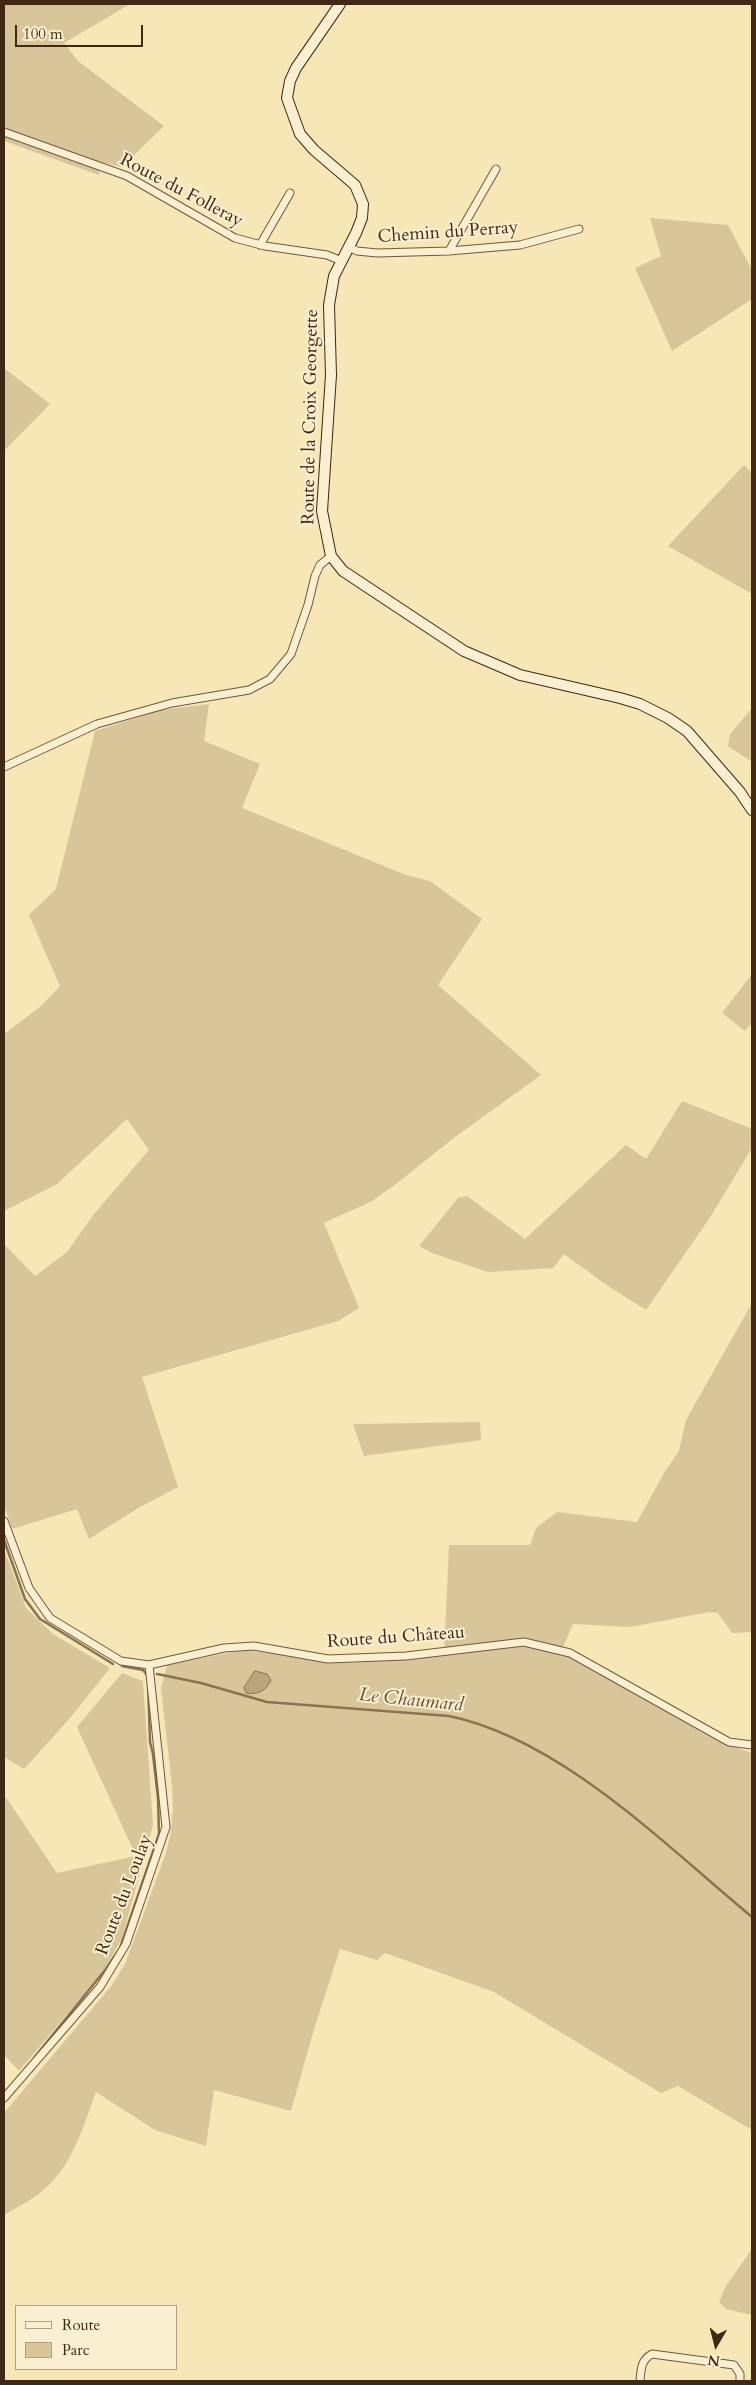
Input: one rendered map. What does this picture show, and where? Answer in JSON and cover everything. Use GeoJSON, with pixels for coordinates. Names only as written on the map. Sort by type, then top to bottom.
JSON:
{"type":"FeatureCollection","features":[{"type":"Feature","properties":{"kind":"street","name":"Route de la Croix Georgette"},"geometry":{"type":"LineString","coordinates":[[331,556],[322,511],[331,375],[328,318],[334,276],[362,218],[363,204],[355,185],[314,150],[300,134],[286,98],[290,81],[296,68],[340,4]]}},
{"type":"Feature","properties":{"kind":"street","name":"Route du Folleray"},"geometry":{"type":"LineString","coordinates":[[4,132],[127,176],[235,238],[260,245],[327,255],[342,261]]}},
{"type":"Feature","properties":{"kind":"street"},"geometry":{"type":"LineString","coordinates":[[449,251],[496,169]]}},
{"type":"Feature","properties":{"kind":"street"},"geometry":{"type":"LineString","coordinates":[[260,245],[290,193]]}},
{"type":"Feature","properties":{"kind":"street","name":"Chemin du Perray"},"geometry":{"type":"LineString","coordinates":[[349,247],[357,251],[377,253],[449,251],[520,245],[579,230]]}},
{"type":"Feature","properties":{"kind":"street"},"geometry":{"type":"LineString","coordinates":[[4,767],[97,724],[172,703],[249,690],[270,679],[291,654],[308,605],[315,576],[320,565],[331,556],[343,571],[464,651],[520,675],[620,698],[640,704],[668,718],[686,731],[740,792],[752,810]]}},
{"type":"Feature","properties":{"kind":"street","name":"Route du Château"},"geometry":{"type":"LineString","coordinates":[[4,1521],[29,1588],[50,1618],[121,1661],[149,1665],[224,1648],[254,1646],[328,1659],[406,1656],[524,1642],[570,1652],[729,1742],[752,1745]]}},
{"type":"Feature","properties":{"kind":"street","name":"Route du Loulay"},"geometry":{"type":"LineString","coordinates":[[4,2098],[100,1987],[114,1967],[126,1944],[150,1880],[166,1827],[149,1665]]}},
{"type":"Feature","properties":{"kind":"street"},"geometry":{"type":"LineString","coordinates":[[640,2381],[642,2364],[645,2358],[652,2354],[734,2365],[740,2374],[740,2381]]}},
{"type":"Feature","properties":{"kind":"green space"},"geometry":{"type":"Polygon","coordinates":[[[4,4],[130,4],[64,43],[78,61],[164,126],[122,167],[101,162],[99,175],[4,141],[4,4]]]}},
{"type":"Feature","properties":{"kind":"green space"},"geometry":{"type":"Polygon","coordinates":[[[650,218],[728,225],[752,270],[752,299],[672,351],[635,268],[661,256],[650,218]]]}},
{"type":"Feature","properties":{"kind":"green space"},"geometry":{"type":"Polygon","coordinates":[[[4,368],[50,404],[4,451],[4,368]]]}},
{"type":"Feature","properties":{"kind":"green space"},"geometry":{"type":"Polygon","coordinates":[[[744,465],[752,473],[752,594],[668,546],[744,465]]]}},
{"type":"Feature","properties":{"kind":"green space"},"geometry":{"type":"Polygon","coordinates":[[[209,704],[204,741],[260,764],[242,808],[406,875],[430,881],[482,919],[438,985],[541,1075],[455,1137],[372,1201],[324,1223],[359,1308],[338,1321],[142,1377],[178,1487],[140,1507],[89,1539],[77,1509],[12,1529],[4,1505],[4,1244],[35,1276],[67,1252],[94,1214],[149,1150],[127,1119],[57,1184],[4,1211],[4,1034],[41,1006],[60,986],[29,915],[56,889],[95,731],[161,710],[209,704]]]}},
{"type":"Feature","properties":{"kind":"green space"},"geometry":{"type":"Polygon","coordinates":[[[752,708],[752,762],[728,746],[730,734],[752,708]]]}},
{"type":"Feature","properties":{"kind":"green space"},"geometry":{"type":"Polygon","coordinates":[[[752,974],[752,1023],[745,1031],[722,1013],[752,974]]]}},
{"type":"Feature","properties":{"kind":"green space"},"geometry":{"type":"Polygon","coordinates":[[[682,1101],[752,1129],[752,1148],[709,1219],[646,1310],[608,1286],[564,1254],[553,1268],[488,1272],[432,1253],[419,1246],[458,1198],[467,1196],[525,1239],[626,1145],[646,1159],[682,1101]]]}},
{"type":"Feature","properties":{"kind":"green space"},"geometry":{"type":"Polygon","coordinates":[[[752,1303],[752,1632],[732,1633],[718,1613],[709,1612],[630,1627],[573,1624],[560,1654],[570,1657],[718,1741],[752,1753],[752,2130],[678,2086],[661,2093],[494,1992],[385,1953],[377,1960],[340,1949],[314,2029],[291,2111],[214,2090],[206,2146],[155,2130],[96,2092],[72,2153],[58,2175],[39,2194],[4,2215],[4,2113],[112,1985],[125,1964],[166,1853],[173,1810],[161,1688],[167,1665],[244,1650],[348,1663],[444,1656],[449,1545],[530,1545],[536,1528],[557,1512],[637,1522],[664,1473],[679,1451],[686,1420],[752,1303]]]}},
{"type":"Feature","properties":{"kind":"green space"},"geometry":{"type":"Polygon","coordinates":[[[480,1422],[481,1440],[364,1456],[353,1424],[480,1422]]]}},
{"type":"Feature","properties":{"kind":"green space"},"geometry":{"type":"Polygon","coordinates":[[[4,1549],[26,1608],[53,1634],[110,1668],[70,1718],[24,1769],[4,1757],[4,1549]]]}},
{"type":"Feature","properties":{"kind":"green space"},"geometry":{"type":"Polygon","coordinates":[[[122,1673],[143,1681],[153,1825],[122,1938],[103,1972],[19,2071],[4,2055],[4,1797],[57,1873],[136,1856],[77,1727],[122,1673]]]}},
{"type":"Feature","properties":{"kind":"green space"},"geometry":{"type":"Polygon","coordinates":[[[752,2249],[752,2315],[726,2309],[719,2302],[726,2286],[752,2249]]]}},
{"type":"Feature","properties":{"kind":"shaded area"},"geometry":{"type":"Polygon","coordinates":[[[255,1671],[267,1674],[271,1680],[267,1687],[261,1691],[246,1693],[244,1688],[255,1671]]]}},
{"type":"Feature","properties":{"kind":"waterway","name":"Le Chaumard"},"geometry":{"type":"LineString","coordinates":[[4,1540],[25,1599],[40,1619],[113,1664]]}},
{"type":"Feature","properties":{"kind":"waterway","name":"Le Chaumard"},"geometry":{"type":"LineString","coordinates":[[122,1666],[143,1670],[147,1675]]}},
{"type":"Feature","properties":{"kind":"waterway","name":"Le Chaumard"},"geometry":{"type":"LineString","coordinates":[[157,1674],[201,1683],[267,1702],[449,1716],[491,1728],[532,1747],[610,1798],[752,1917]]}},
{"type":"Feature","properties":{"kind":"waterway"},"geometry":{"type":"LineString","coordinates":[[34,2058],[106,1969],[120,1948],[159,1834],[158,1798],[150,1742],[148,1683]]}}]}
